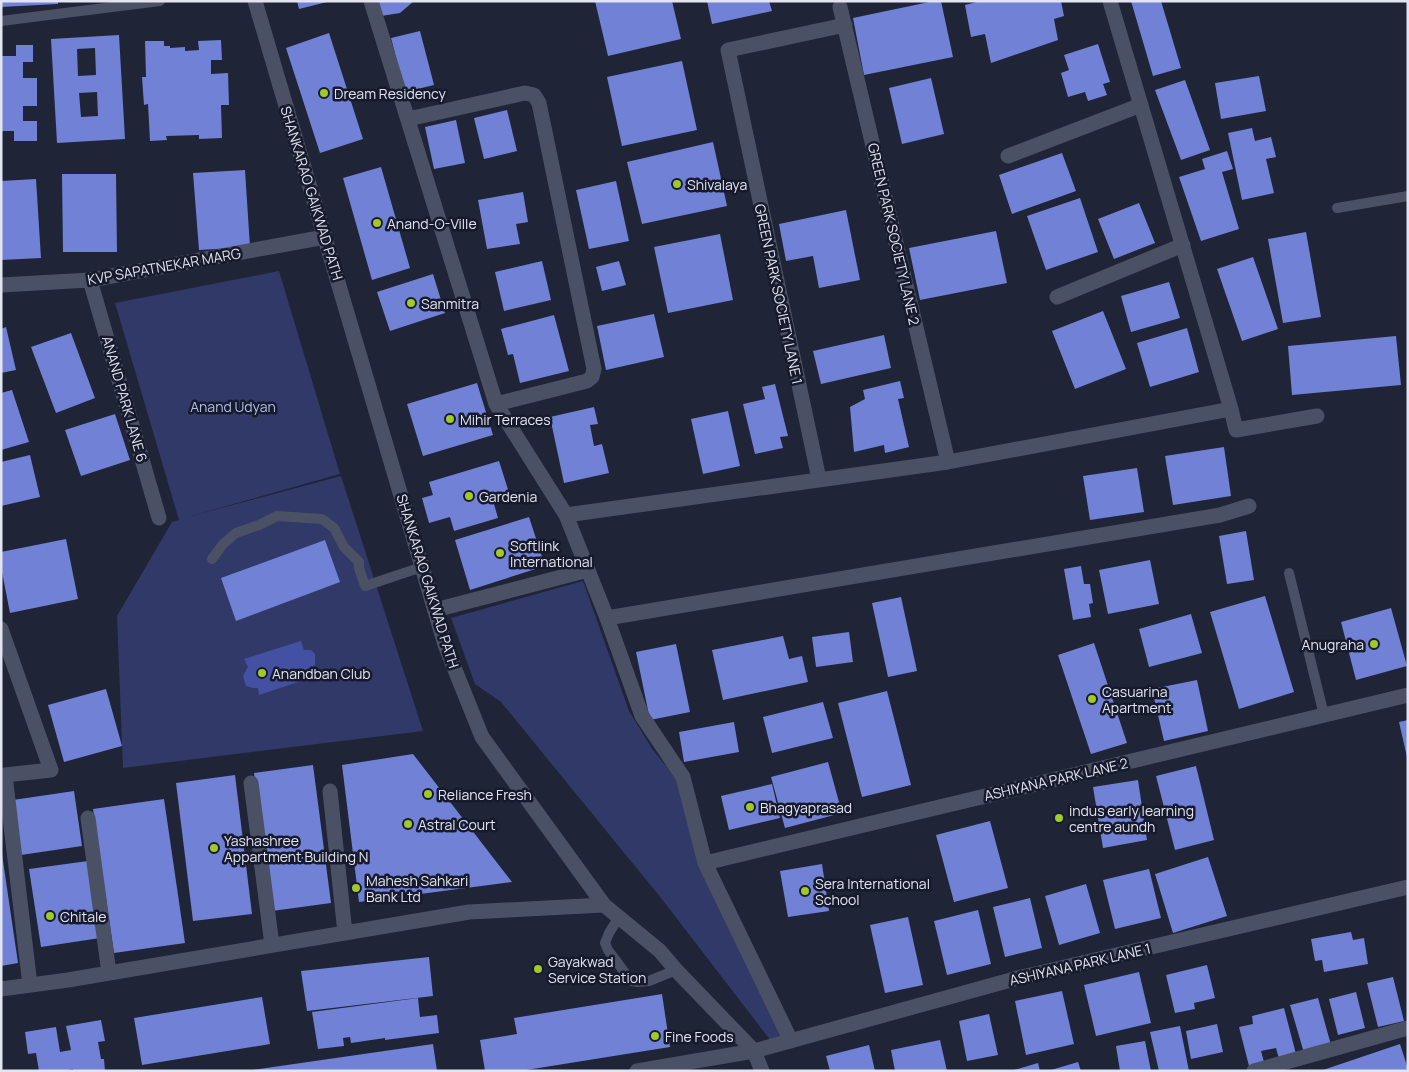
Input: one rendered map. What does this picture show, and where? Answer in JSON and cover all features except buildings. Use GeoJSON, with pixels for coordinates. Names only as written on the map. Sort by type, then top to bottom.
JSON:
{"type":"FeatureCollection","features":[{"type":"Feature","properties":{"kind":"street","name":"SHANKARAO GAIKWAD PATH"},"geometry":{"type":"LineString","coordinates":[[255,1],[434,610],[445,645],[482,737],[604,905],[660,951],[754,1051],[762,1071]]}},
{"type":"Feature","properties":{"kind":"street"},"geometry":{"type":"LineString","coordinates":[[371,1],[496,404],[566,515],[607,618],[642,716],[683,777],[705,863],[791,1041]]}},
{"type":"Feature","properties":{"kind":"street"},"geometry":{"type":"LineString","coordinates":[[1110,1],[1232,409],[1236,430],[1316,416]]}},
{"type":"Feature","properties":{"kind":"street","name":"GREEN PARK SOCIETY LANE 2"},"geometry":{"type":"LineString","coordinates":[[840,7],[948,462]]}},
{"type":"Feature","properties":{"kind":"street","name":"GREEN PARK SOCIETY LANE 1"},"geometry":{"type":"LineString","coordinates":[[819,480],[728,50],[845,25]]}},
{"type":"Feature","properties":{"kind":"street"},"geometry":{"type":"LineString","coordinates":[[408,119],[525,93],[534,95],[539,103],[594,374],[587,381],[496,404]]}},
{"type":"Feature","properties":{"kind":"street"},"geometry":{"type":"LineString","coordinates":[[1008,156],[1141,105]]}},
{"type":"Feature","properties":{"kind":"street","name":"KVP SAPATNEKAR MARG"},"geometry":{"type":"LineString","coordinates":[[1,285],[90,280],[325,237]]}},
{"type":"Feature","properties":{"kind":"street"},"geometry":{"type":"LineString","coordinates":[[1058,297],[1183,245]]}},
{"type":"Feature","properties":{"kind":"street","name":"ANAND PARK LANE 6"},"geometry":{"type":"LineString","coordinates":[[90,280],[159,518]]}},
{"type":"Feature","properties":{"kind":"street"},"geometry":{"type":"LineString","coordinates":[[566,515],[948,462],[1232,409]]}},
{"type":"Feature","properties":{"kind":"street"},"geometry":{"type":"LineString","coordinates":[[607,618],[1220,515],[1249,506]]}},
{"type":"Feature","properties":{"kind":"street"},"geometry":{"type":"LineString","coordinates":[[434,610],[588,570]]}},
{"type":"Feature","properties":{"kind":"street"},"geometry":{"type":"LineString","coordinates":[[1,629],[51,770],[5,775],[30,985]]}},
{"type":"Feature","properties":{"kind":"street","name":"ASHIYANA PARK LANE 2"},"geometry":{"type":"LineString","coordinates":[[705,863],[1408,695]]}},
{"type":"Feature","properties":{"kind":"street"},"geometry":{"type":"LineString","coordinates":[[251,783],[272,945]]}},
{"type":"Feature","properties":{"kind":"street"},"geometry":{"type":"LineString","coordinates":[[330,791],[345,933]]}},
{"type":"Feature","properties":{"kind":"street"},"geometry":{"type":"LineString","coordinates":[[88,818],[108,973]]}},
{"type":"Feature","properties":{"kind":"street","name":"ASHIYANA PARK LANE 1"},"geometry":{"type":"LineString","coordinates":[[637,1071],[754,1051],[1018,978],[1408,887]]}},
{"type":"Feature","properties":{"kind":"street"},"geometry":{"type":"LineString","coordinates":[[1,989],[68,980],[469,912],[604,905]]}},
{"type":"Feature","properties":{"kind":"street"},"geometry":{"type":"LineString","coordinates":[[1254,1071],[1408,1028]]}},
{"type":"Feature","properties":{"kind":"lane"},"geometry":{"type":"LineString","coordinates":[[1,21],[160,1]]}},
{"type":"Feature","properties":{"kind":"lane"},"geometry":{"type":"LineString","coordinates":[[1337,208],[1408,196]]}},
{"type":"Feature","properties":{"kind":"lane"},"geometry":{"type":"LineString","coordinates":[[212,559],[223,544],[236,533],[277,516],[322,519],[334,528],[344,547],[359,562],[365,586],[422,567]]}},
{"type":"Feature","properties":{"kind":"lane"},"geometry":{"type":"LineString","coordinates":[[1289,573],[1324,715]]}},
{"type":"Feature","properties":{"kind":"lane"},"geometry":{"type":"LineString","coordinates":[[619,917],[605,943],[631,981],[649,981],[676,970]]}},
{"type":"Feature","properties":{"kind":"green space","name":"Anandban Club"},"geometry":{"type":"Polygon","coordinates":[[[279,271],[340,474],[191,516],[341,476],[423,731],[123,768],[117,616],[172,522],[179,520],[115,303],[279,271]]]}},
{"type":"Feature","properties":{"kind":"green space"},"geometry":{"type":"Polygon","coordinates":[[[583,581],[629,711],[653,750],[678,780],[784,1037],[771,1041],[661,898],[501,702],[475,684],[451,618],[583,581]]]}},
{"type":"Feature","properties":{"kind":"shaded area"},"geometry":{"type":"Polygon","coordinates":[[[301,641],[304,650],[311,650],[315,654],[313,668],[316,676],[259,695],[258,688],[246,686],[243,676],[248,667],[244,659],[301,641]]]}},
{"type":"Feature","properties":{"kind":"place","name":"Dream Residency"},"geometry":{"type":"Point","coordinates":[324,93]}},
{"type":"Feature","properties":{"kind":"place","name":"Shivalaya"},"geometry":{"type":"Point","coordinates":[677,184]}},
{"type":"Feature","properties":{"kind":"place","name":"Anand-O-Ville"},"geometry":{"type":"Point","coordinates":[377,223]}},
{"type":"Feature","properties":{"kind":"place","name":"Sanmitra"},"geometry":{"type":"Point","coordinates":[411,303]}},
{"type":"Feature","properties":{"kind":"place","name":"Mihir Terraces"},"geometry":{"type":"Point","coordinates":[450,419]}},
{"type":"Feature","properties":{"kind":"place","name":"Gardenia"},"geometry":{"type":"Point","coordinates":[469,496]}},
{"type":"Feature","properties":{"kind":"place","name":"Softlink International"},"geometry":{"type":"Point","coordinates":[500,553]}},
{"type":"Feature","properties":{"kind":"place","name":"Anugraha"},"geometry":{"type":"Point","coordinates":[1374,644]}},
{"type":"Feature","properties":{"kind":"place","name":"Anandban Club"},"geometry":{"type":"Point","coordinates":[262,673]}},
{"type":"Feature","properties":{"kind":"place","name":"Casuarina Apartment"},"geometry":{"type":"Point","coordinates":[1092,699]}},
{"type":"Feature","properties":{"kind":"place","name":"Reliance Fresh"},"geometry":{"type":"Point","coordinates":[428,794]}},
{"type":"Feature","properties":{"kind":"place","name":"Bhagyaprasad"},"geometry":{"type":"Point","coordinates":[750,807]}},
{"type":"Feature","properties":{"kind":"place","name":"indus early learning centre aundh"},"geometry":{"type":"Point","coordinates":[1059,818]}},
{"type":"Feature","properties":{"kind":"place","name":"Astral Court"},"geometry":{"type":"Point","coordinates":[408,824]}},
{"type":"Feature","properties":{"kind":"place","name":"Yashashree Appartment Building N"},"geometry":{"type":"Point","coordinates":[214,848]}},
{"type":"Feature","properties":{"kind":"place","name":"Mahesh Sahkari Bank Ltd"},"geometry":{"type":"Point","coordinates":[356,888]}},
{"type":"Feature","properties":{"kind":"place","name":"Sera International School"},"geometry":{"type":"Point","coordinates":[805,891]}},
{"type":"Feature","properties":{"kind":"place","name":"Chitale"},"geometry":{"type":"Point","coordinates":[50,916]}},
{"type":"Feature","properties":{"kind":"place","name":"Gayakwad Service Station"},"geometry":{"type":"Point","coordinates":[538,969]}},
{"type":"Feature","properties":{"kind":"place","name":"Fine Foods"},"geometry":{"type":"Point","coordinates":[655,1036]}},
{"type":"Feature","properties":{"kind":"park label","name":"Anand Udyan"},"geometry":{"type":"Point","coordinates":[233,406]}}]}
